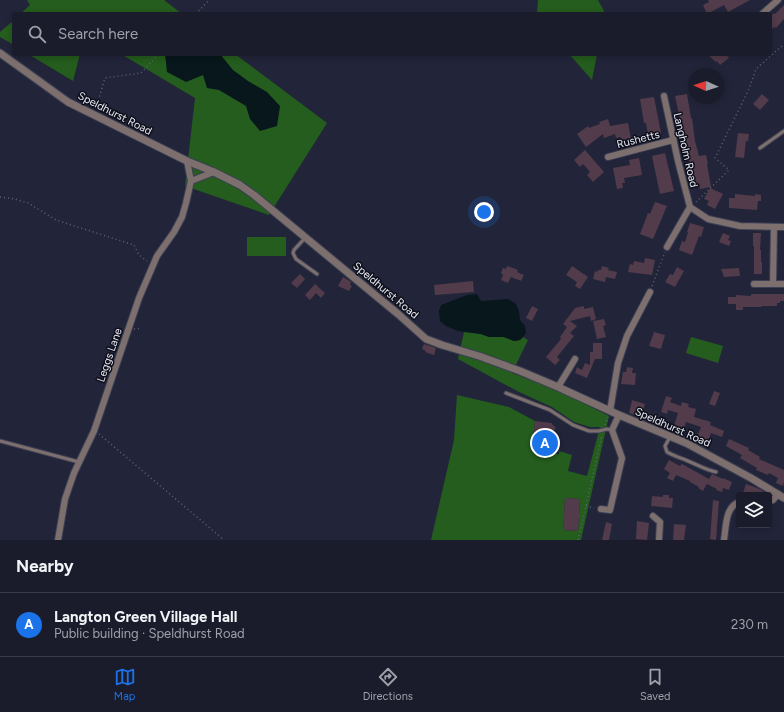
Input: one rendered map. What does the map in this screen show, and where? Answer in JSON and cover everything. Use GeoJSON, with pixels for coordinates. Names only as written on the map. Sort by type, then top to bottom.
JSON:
{"type":"FeatureCollection","features":[{"type":"Feature","properties":{"kind":"street"},"geometry":{"type":"LineString","coordinates":[[764,12],[778,0]]}},
{"type":"Feature","properties":{"kind":"street","name":"Speldhurst Road"},"geometry":{"type":"LineString","coordinates":[[0,53],[68,102],[187,161],[240,185],[398,314],[426,339],[478,356],[558,387],[619,415],[686,443],[781,496]]}},
{"type":"Feature","properties":{"kind":"street","name":"Langholm Road"},"geometry":{"type":"LineString","coordinates":[[664,96],[673,140],[690,207]]}},
{"type":"Feature","properties":{"kind":"street","name":"Rushetts"},"geometry":{"type":"LineString","coordinates":[[608,157],[673,140]]}},
{"type":"Feature","properties":{"kind":"street","name":"Leggs Lane"},"geometry":{"type":"LineString","coordinates":[[58,540],[65,499],[74,473],[94,431],[139,298],[157,256],[174,232],[182,217],[191,181],[187,161]]}},
{"type":"Feature","properties":{"kind":"street"},"geometry":{"type":"LineString","coordinates":[[191,181],[214,172]]}},
{"type":"Feature","properties":{"kind":"street"},"geometry":{"type":"LineString","coordinates":[[667,247],[690,207],[708,219],[740,226],[784,227]]}},
{"type":"Feature","properties":{"kind":"street"},"geometry":{"type":"LineString","coordinates":[[773,284],[774,227]]}},
{"type":"Feature","properties":{"kind":"street"},"geometry":{"type":"LineString","coordinates":[[754,284],[784,284]]}},
{"type":"Feature","properties":{"kind":"street"},"geometry":{"type":"LineString","coordinates":[[610,411],[618,363],[627,336],[650,292]]}},
{"type":"Feature","properties":{"kind":"street"},"geometry":{"type":"LineString","coordinates":[[558,387],[575,359]]}},
{"type":"Feature","properties":{"kind":"street"},"geometry":{"type":"LineString","coordinates":[[601,509],[610,510],[622,458],[612,430],[619,415]]}},
{"type":"Feature","properties":{"kind":"street"},"geometry":{"type":"LineString","coordinates":[[724,540],[729,512],[736,502]]}},
{"type":"Feature","properties":{"kind":"street"},"geometry":{"type":"LineString","coordinates":[[653,516],[660,522],[659,540]]}},
{"type":"Feature","properties":{"kind":"lane"},"geometry":{"type":"LineString","coordinates":[[760,148],[784,131]]}},
{"type":"Feature","properties":{"kind":"lane"},"geometry":{"type":"LineString","coordinates":[[305,238],[293,253],[296,259],[316,274]]}},
{"type":"Feature","properties":{"kind":"lane"},"geometry":{"type":"LineString","coordinates":[[506,393],[550,410],[573,425],[589,431],[612,430]]}},
{"type":"Feature","properties":{"kind":"lane"},"geometry":{"type":"LineString","coordinates":[[670,437],[666,446],[667,452],[671,455],[716,472]]}},
{"type":"Feature","properties":{"kind":"lane"},"geometry":{"type":"LineString","coordinates":[[0,441],[80,462]]}},
{"type":"Feature","properties":{"kind":"path"},"geometry":{"type":"LineString","coordinates":[[198,12],[209,0]]}},
{"type":"Feature","properties":{"kind":"path"},"geometry":{"type":"LineString","coordinates":[[772,55],[784,44]]}},
{"type":"Feature","properties":{"kind":"path"},"geometry":{"type":"LineString","coordinates":[[94,115],[105,78],[141,73],[157,56]]}},
{"type":"Feature","properties":{"kind":"path"},"geometry":{"type":"LineString","coordinates":[[690,207],[729,170],[716,158],[749,89],[756,69],[771,56]]}},
{"type":"Feature","properties":{"kind":"path"},"geometry":{"type":"LineString","coordinates":[[0,197],[28,203],[56,220],[134,245],[139,255],[154,263]]}},
{"type":"Feature","properties":{"kind":"path"},"geometry":{"type":"LineString","coordinates":[[650,292],[667,247]]}},
{"type":"Feature","properties":{"kind":"path"},"geometry":{"type":"LineString","coordinates":[[578,540],[603,430],[610,411]]}},
{"type":"Feature","properties":{"kind":"path"},"geometry":{"type":"LineString","coordinates":[[94,431],[224,540]]}},
{"type":"Feature","properties":{"kind":"path"},"geometry":{"type":"LineString","coordinates":[[586,506],[601,509]]}},
{"type":"Feature","properties":{"kind":"green space"},"geometry":{"type":"Polygon","coordinates":[[[27,0],[164,0],[179,12],[22,12],[30,5],[27,0]]]}},
{"type":"Feature","properties":{"kind":"green space"},"geometry":{"type":"Polygon","coordinates":[[[538,0],[598,0],[604,12],[537,12],[538,0]]]}},
{"type":"Feature","properties":{"kind":"green space"},"geometry":{"type":"Polygon","coordinates":[[[12,22],[12,44],[0,37],[0,32],[12,22]]]}},
{"type":"Feature","properties":{"kind":"green space"},"geometry":{"type":"Polygon","coordinates":[[[31,56],[79,56],[73,81],[31,56]]]}},
{"type":"Feature","properties":{"kind":"green space"},"geometry":{"type":"Polygon","coordinates":[[[124,56],[238,56],[327,123],[269,215],[185,186],[195,98],[124,56]]]}},
{"type":"Feature","properties":{"kind":"green space"},"geometry":{"type":"Polygon","coordinates":[[[571,56],[597,56],[592,80],[571,56]]]}},
{"type":"Feature","properties":{"kind":"green space"},"geometry":{"type":"Polygon","coordinates":[[[247,237],[286,237],[286,256],[247,256],[247,237]]]}},
{"type":"Feature","properties":{"kind":"green space"},"geometry":{"type":"Polygon","coordinates":[[[464,332],[481,334],[489,337],[504,337],[514,341],[520,340],[523,337],[528,340],[512,373],[557,390],[609,416],[581,540],[431,540],[454,440],[457,395],[509,407],[535,421],[532,451],[559,454],[559,451],[572,455],[568,471],[587,476],[600,427],[590,427],[574,422],[552,407],[519,392],[458,359],[464,332]],[[565,498],[563,530],[578,531],[580,499],[565,498]]]}},
{"type":"Feature","properties":{"kind":"green space"},"geometry":{"type":"Polygon","coordinates":[[[691,337],[723,346],[718,363],[686,353],[691,337]]]}},
{"type":"Feature","properties":{"kind":"shaded area"},"geometry":{"type":"Polygon","coordinates":[[[165,56],[222,56],[233,70],[267,92],[280,106],[277,126],[260,131],[250,119],[246,106],[219,90],[207,88],[203,75],[186,82],[167,72],[165,56]]]}},
{"type":"Feature","properties":{"kind":"shaded area"},"geometry":{"type":"Polygon","coordinates":[[[477,294],[481,301],[508,299],[516,304],[519,311],[520,320],[525,326],[526,333],[520,340],[514,341],[504,337],[489,337],[481,334],[458,331],[446,326],[440,321],[439,311],[441,305],[467,295],[477,294]]]}},
{"type":"Feature","properties":{"kind":"building"},"geometry":{"type":"Polygon","coordinates":[[[708,0],[750,0],[728,12],[724,5],[711,12],[706,12],[703,5],[709,2],[708,0]]]}},
{"type":"Feature","properties":{"kind":"building"},"geometry":{"type":"Polygon","coordinates":[[[784,5],[784,19],[776,28],[774,27],[772,29],[772,15],[774,13],[775,14],[784,5]]]}},
{"type":"Feature","properties":{"kind":"building"},"geometry":{"type":"Polygon","coordinates":[[[709,56],[728,56],[729,58],[720,65],[717,61],[716,62],[709,56]]]}},
{"type":"Feature","properties":{"kind":"building"},"geometry":{"type":"Polygon","coordinates":[[[687,94],[695,141],[699,156],[706,155],[711,187],[700,189],[699,184],[694,185],[675,96],[687,94]]]}},
{"type":"Feature","properties":{"kind":"building"},"geometry":{"type":"Polygon","coordinates":[[[762,94],[769,100],[760,110],[753,104],[762,94]]]}},
{"type":"Feature","properties":{"kind":"building"},"geometry":{"type":"Polygon","coordinates":[[[654,97],[661,133],[648,135],[646,123],[644,123],[640,99],[654,97]]]}},
{"type":"Feature","properties":{"kind":"building"},"geometry":{"type":"Polygon","coordinates":[[[608,119],[610,126],[628,123],[631,139],[621,141],[621,137],[616,138],[615,134],[604,138],[603,134],[586,147],[577,134],[588,126],[589,128],[608,119]]]}},
{"type":"Feature","properties":{"kind":"building"},"geometry":{"type":"Polygon","coordinates":[[[738,133],[749,134],[748,141],[746,141],[744,158],[735,157],[738,133]]]}},
{"type":"Feature","properties":{"kind":"building"},"geometry":{"type":"Polygon","coordinates":[[[585,150],[604,172],[593,182],[587,175],[590,172],[583,164],[580,167],[574,160],[585,150]]]}},
{"type":"Feature","properties":{"kind":"building"},"geometry":{"type":"Polygon","coordinates":[[[665,153],[674,191],[660,194],[652,156],[665,153]]]}},
{"type":"Feature","properties":{"kind":"building"},"geometry":{"type":"Polygon","coordinates":[[[639,158],[642,175],[624,178],[625,183],[622,183],[623,188],[617,189],[613,168],[630,165],[629,160],[639,158]]]}},
{"type":"Feature","properties":{"kind":"building"},"geometry":{"type":"Polygon","coordinates":[[[710,188],[723,194],[715,209],[707,205],[709,201],[704,199],[710,188]]]}},
{"type":"Feature","properties":{"kind":"building"},"geometry":{"type":"Polygon","coordinates":[[[735,194],[755,196],[755,194],[761,195],[761,201],[758,201],[757,210],[729,208],[729,198],[735,198],[735,194]]]}},
{"type":"Feature","properties":{"kind":"building"},"geometry":{"type":"Polygon","coordinates":[[[655,202],[667,206],[653,239],[640,234],[648,213],[650,214],[655,202]]]}},
{"type":"Feature","properties":{"kind":"building"},"geometry":{"type":"Polygon","coordinates":[[[690,223],[704,227],[692,255],[679,250],[682,241],[685,242],[690,223]]]}},
{"type":"Feature","properties":{"kind":"building"},"geometry":{"type":"Polygon","coordinates":[[[723,233],[730,236],[728,240],[731,241],[729,246],[719,242],[723,233]]]}},
{"type":"Feature","properties":{"kind":"building"},"geometry":{"type":"Polygon","coordinates":[[[753,233],[761,233],[760,250],[762,274],[754,274],[753,233]]]}},
{"type":"Feature","properties":{"kind":"building"},"geometry":{"type":"Polygon","coordinates":[[[645,258],[655,260],[652,275],[628,272],[630,264],[633,265],[634,261],[644,263],[645,258]]]}},
{"type":"Feature","properties":{"kind":"building"},"geometry":{"type":"Polygon","coordinates":[[[507,266],[518,270],[517,272],[524,275],[521,281],[511,277],[508,283],[501,280],[503,268],[506,269],[507,266]]]}},
{"type":"Feature","properties":{"kind":"building"},"geometry":{"type":"Polygon","coordinates":[[[572,266],[588,277],[580,289],[575,286],[577,282],[566,275],[572,266]]]}},
{"type":"Feature","properties":{"kind":"building"},"geometry":{"type":"Polygon","coordinates":[[[602,266],[609,268],[608,270],[617,272],[615,279],[606,277],[605,282],[593,279],[595,271],[597,272],[598,270],[601,270],[602,266]]]}},
{"type":"Feature","properties":{"kind":"building"},"geometry":{"type":"Polygon","coordinates":[[[677,267],[684,271],[675,287],[665,282],[670,274],[673,275],[677,267]]]}},
{"type":"Feature","properties":{"kind":"building"},"geometry":{"type":"Polygon","coordinates":[[[739,268],[740,276],[724,277],[721,269],[739,268]]]}},
{"type":"Feature","properties":{"kind":"building"},"geometry":{"type":"Polygon","coordinates":[[[300,274],[305,279],[297,288],[291,283],[300,274]]]}},
{"type":"Feature","properties":{"kind":"building"},"geometry":{"type":"Polygon","coordinates":[[[343,277],[351,282],[350,285],[352,286],[349,291],[338,286],[343,277]]]}},
{"type":"Feature","properties":{"kind":"building"},"geometry":{"type":"Polygon","coordinates":[[[473,281],[474,292],[435,295],[434,285],[473,281]]]}},
{"type":"Feature","properties":{"kind":"building"},"geometry":{"type":"Polygon","coordinates":[[[315,284],[325,293],[321,298],[316,293],[310,300],[305,295],[315,284]]]}},
{"type":"Feature","properties":{"kind":"building"},"geometry":{"type":"Polygon","coordinates":[[[751,294],[784,294],[784,301],[777,303],[777,306],[743,307],[743,310],[736,310],[736,304],[728,304],[728,297],[736,297],[736,295],[751,296],[751,294]]]}},
{"type":"Feature","properties":{"kind":"building"},"geometry":{"type":"Polygon","coordinates":[[[532,306],[538,309],[532,321],[526,318],[532,306]]]}},
{"type":"Feature","properties":{"kind":"building"},"geometry":{"type":"Polygon","coordinates":[[[584,306],[584,309],[593,307],[596,319],[591,321],[590,316],[570,321],[577,326],[570,333],[574,336],[557,357],[560,360],[555,365],[546,357],[561,339],[560,337],[567,327],[563,324],[575,308],[584,306]]]}},
{"type":"Feature","properties":{"kind":"building"},"geometry":{"type":"Polygon","coordinates":[[[604,319],[606,325],[603,326],[606,337],[597,339],[593,321],[604,319]]]}},
{"type":"Feature","properties":{"kind":"building"},"geometry":{"type":"Polygon","coordinates":[[[654,332],[665,335],[661,349],[649,346],[654,332]]]}},
{"type":"Feature","properties":{"kind":"building"},"geometry":{"type":"Polygon","coordinates":[[[593,343],[602,343],[602,359],[595,359],[587,378],[575,373],[577,367],[582,370],[585,363],[590,365],[590,352],[593,352],[593,343]]]}},
{"type":"Feature","properties":{"kind":"building"},"geometry":{"type":"Polygon","coordinates":[[[424,344],[436,348],[434,355],[425,352],[426,351],[422,349],[424,344]]]}},
{"type":"Feature","properties":{"kind":"building"},"geometry":{"type":"Polygon","coordinates":[[[627,367],[633,368],[632,373],[636,373],[635,385],[621,384],[623,372],[626,372],[627,367]]]}},
{"type":"Feature","properties":{"kind":"building"},"geometry":{"type":"Polygon","coordinates":[[[714,391],[720,393],[715,406],[709,404],[714,391]]]}},
{"type":"Feature","properties":{"kind":"building"},"geometry":{"type":"Polygon","coordinates":[[[666,396],[672,398],[670,402],[681,406],[682,402],[689,404],[688,407],[696,409],[694,417],[711,422],[710,425],[724,431],[722,437],[711,433],[706,448],[700,445],[702,439],[697,437],[701,427],[686,422],[684,429],[674,426],[678,413],[668,410],[667,414],[661,412],[666,396]]]}},
{"type":"Feature","properties":{"kind":"building"},"geometry":{"type":"Polygon","coordinates":[[[632,400],[645,404],[643,410],[636,409],[635,415],[629,413],[632,400]]]}},
{"type":"Feature","properties":{"kind":"building"},"geometry":{"type":"Polygon","coordinates":[[[535,421],[551,423],[556,428],[550,434],[557,435],[556,453],[532,451],[535,421]]]}},
{"type":"Feature","properties":{"kind":"building"},"geometry":{"type":"Polygon","coordinates":[[[729,439],[749,448],[748,450],[760,457],[759,459],[784,470],[783,486],[776,483],[778,478],[769,473],[768,475],[756,470],[757,468],[740,458],[742,455],[726,446],[729,439]]]}},
{"type":"Feature","properties":{"kind":"building"},"geometry":{"type":"Polygon","coordinates":[[[669,460],[680,466],[682,464],[709,479],[712,474],[732,482],[729,490],[723,488],[722,492],[707,484],[703,491],[690,481],[676,475],[673,481],[667,478],[670,473],[664,469],[669,460]]]}},
{"type":"Feature","properties":{"kind":"building"},"geometry":{"type":"Polygon","coordinates":[[[746,484],[763,491],[763,492],[743,492],[746,484]]]}},
{"type":"Feature","properties":{"kind":"building"},"geometry":{"type":"Polygon","coordinates":[[[663,495],[669,495],[669,498],[673,498],[672,508],[651,506],[652,496],[663,497],[663,495]]]}},
{"type":"Feature","properties":{"kind":"building"},"geometry":{"type":"Polygon","coordinates":[[[565,498],[580,499],[578,531],[563,530],[565,498]]]}},
{"type":"Feature","properties":{"kind":"building"},"geometry":{"type":"Polygon","coordinates":[[[713,500],[719,501],[716,540],[710,539],[713,500]]]}},
{"type":"Feature","properties":{"kind":"building"},"geometry":{"type":"Polygon","coordinates":[[[637,521],[649,523],[647,540],[636,539],[637,521]]]}},
{"type":"Feature","properties":{"kind":"building"},"geometry":{"type":"Polygon","coordinates":[[[606,522],[612,524],[609,540],[602,540],[606,522]]]}},
{"type":"Feature","properties":{"kind":"building"},"geometry":{"type":"Polygon","coordinates":[[[674,524],[686,525],[684,540],[673,540],[674,524]]]}},
{"type":"Feature","properties":{"kind":"place","name":"Langton Green Village Hall"},"geometry":{"type":"Point","coordinates":[545,443]}}]}
